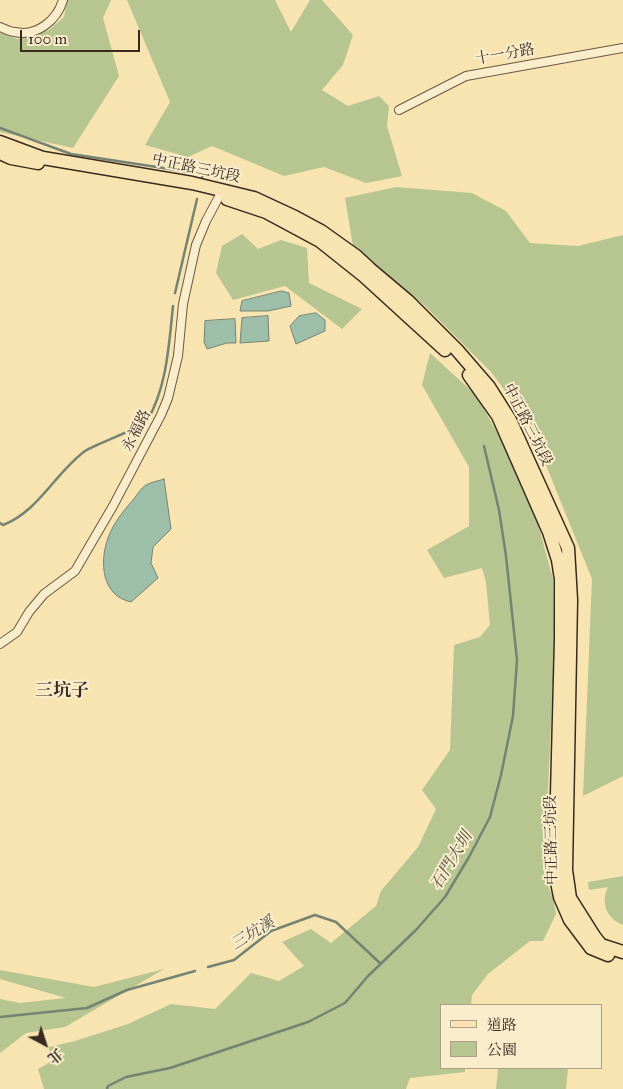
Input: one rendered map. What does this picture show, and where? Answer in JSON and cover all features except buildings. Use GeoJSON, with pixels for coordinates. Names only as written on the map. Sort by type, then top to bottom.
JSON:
{"type":"FeatureCollection","features":[{"type":"Feature","properties":{"kind":"main road","name":"中正路三坑段"},"geometry":{"type":"LineString","coordinates":[[0,142],[43,158],[192,182],[266,212],[320,241],[364,276],[449,354],[472,378],[498,416],[549,532],[558,560],[561,579],[562,640],[555,872],[560,897],[570,920],[591,948],[623,960]]}},
{"type":"Feature","properties":{"kind":"main road","name":"中正路三坑段"},"geometry":{"type":"LineString","coordinates":[[0,153],[11,158],[254,198],[295,217],[321,230],[356,256],[408,301],[457,350],[490,387],[510,420],[568,548],[571,600],[566,870],[570,898],[601,945],[623,952]]}},
{"type":"Feature","properties":{"kind":"street"},"geometry":{"type":"LineString","coordinates":[[0,27],[16,33],[30,32],[49,24],[56,15],[63,0]]}},
{"type":"Feature","properties":{"kind":"street","name":"十一分路"},"geometry":{"type":"LineString","coordinates":[[399,110],[466,76],[623,48]]}},
{"type":"Feature","properties":{"kind":"street","name":"永福路"},"geometry":{"type":"LineString","coordinates":[[0,644],[17,632],[44,594],[75,571],[113,506],[161,415],[168,398],[178,356],[183,304],[196,245],[206,221],[221,194]]}},
{"type":"Feature","properties":{"kind":"green space"},"geometry":{"type":"Polygon","coordinates":[[[67,0],[111,0],[103,18],[119,76],[73,148],[0,132],[0,33],[18,39],[49,30],[64,17],[67,0]]]}},
{"type":"Feature","properties":{"kind":"green space"},"geometry":{"type":"Polygon","coordinates":[[[127,0],[275,0],[291,32],[310,0],[322,0],[353,35],[343,65],[322,90],[348,106],[379,96],[389,106],[387,126],[402,176],[366,183],[324,167],[284,176],[212,146],[188,157],[145,145],[170,102],[127,0]]]}},
{"type":"Feature","properties":{"kind":"green space"},"geometry":{"type":"Polygon","coordinates":[[[396,187],[472,193],[506,211],[530,243],[578,246],[623,235],[623,776],[583,796],[592,579],[529,423],[491,372],[425,306],[353,246],[345,198],[396,187]]]}},
{"type":"Feature","properties":{"kind":"green space"},"geometry":{"type":"Polygon","coordinates":[[[242,234],[258,249],[281,240],[307,248],[309,283],[362,309],[342,329],[285,286],[233,300],[216,273],[222,246],[242,234]]]}},
{"type":"Feature","properties":{"kind":"green space"},"geometry":{"type":"Polygon","coordinates":[[[430,353],[476,395],[498,434],[534,509],[553,579],[554,658],[544,876],[553,898],[556,914],[543,941],[530,941],[488,974],[472,995],[471,1004],[440,1004],[440,1069],[465,1069],[465,1072],[410,1078],[406,1089],[44,1089],[38,1069],[50,1062],[49,1047],[75,1041],[128,1024],[171,1004],[215,1009],[251,973],[279,981],[304,966],[282,942],[311,929],[331,943],[376,906],[381,891],[418,847],[436,809],[422,790],[450,750],[454,645],[480,637],[490,625],[486,582],[482,568],[444,578],[427,550],[469,526],[469,467],[422,385],[430,353]]]}},
{"type":"Feature","properties":{"kind":"green space"},"geometry":{"type":"Polygon","coordinates":[[[623,876],[623,925],[613,919],[606,910],[605,899],[608,887],[589,890],[588,882],[623,876]]]}},
{"type":"Feature","properties":{"kind":"green space"},"geometry":{"type":"Polygon","coordinates":[[[164,969],[65,1027],[26,1033],[0,1053],[0,999],[20,1003],[66,998],[0,979],[0,970],[94,987],[164,969]]]}},
{"type":"Feature","properties":{"kind":"green space"},"geometry":{"type":"Polygon","coordinates":[[[498,1069],[568,1069],[566,1089],[496,1089],[498,1069]]]}},
{"type":"Feature","properties":{"kind":"shaded area"},"geometry":{"type":"Polygon","coordinates":[[[282,291],[289,293],[291,306],[268,311],[240,311],[242,301],[282,291]]]}},
{"type":"Feature","properties":{"kind":"shaded area"},"geometry":{"type":"Polygon","coordinates":[[[316,313],[325,320],[325,331],[296,344],[290,326],[299,316],[316,313]]]}},
{"type":"Feature","properties":{"kind":"shaded area"},"geometry":{"type":"Polygon","coordinates":[[[268,316],[269,341],[240,343],[242,318],[268,316]]]}},
{"type":"Feature","properties":{"kind":"shaded area"},"geometry":{"type":"Polygon","coordinates":[[[235,319],[236,343],[227,343],[207,349],[204,342],[205,321],[235,319]]]}},
{"type":"Feature","properties":{"kind":"shaded area"},"geometry":{"type":"Polygon","coordinates":[[[164,479],[171,529],[153,547],[151,563],[158,578],[131,602],[121,599],[114,593],[105,577],[105,548],[110,533],[122,513],[144,486],[164,479]]]}},
{"type":"Feature","properties":{"kind":"waterway"},"geometry":{"type":"LineString","coordinates":[[0,128],[71,154],[203,174],[202,178]]}},
{"type":"Feature","properties":{"kind":"waterway"},"geometry":{"type":"LineString","coordinates":[[175,293],[197,199]]}},
{"type":"Feature","properties":{"kind":"waterway"},"geometry":{"type":"LineString","coordinates":[[0,523],[3,525],[27,511],[74,460],[85,451],[147,421],[154,408],[163,380],[173,306]]}},
{"type":"Feature","properties":{"kind":"waterway","name":"石門大圳"},"geometry":{"type":"LineString","coordinates":[[107,1089],[108,1086],[126,1077],[170,1068],[308,1022],[345,1003],[368,976],[416,930],[445,897],[469,857],[490,817],[501,775],[513,716],[517,660],[499,510],[484,446]]}},
{"type":"Feature","properties":{"kind":"waterway","name":"三坑溪"},"geometry":{"type":"LineString","coordinates":[[208,967],[234,960],[271,931],[315,915],[336,922],[381,964]]}},
{"type":"Feature","properties":{"kind":"waterway","name":"三坑溪"},"geometry":{"type":"LineString","coordinates":[[0,1017],[87,1008],[127,990],[195,971]]}},
{"type":"Feature","properties":{"kind":"district","name":"三坑子"},"geometry":{"type":"Point","coordinates":[62,692]}}]}
